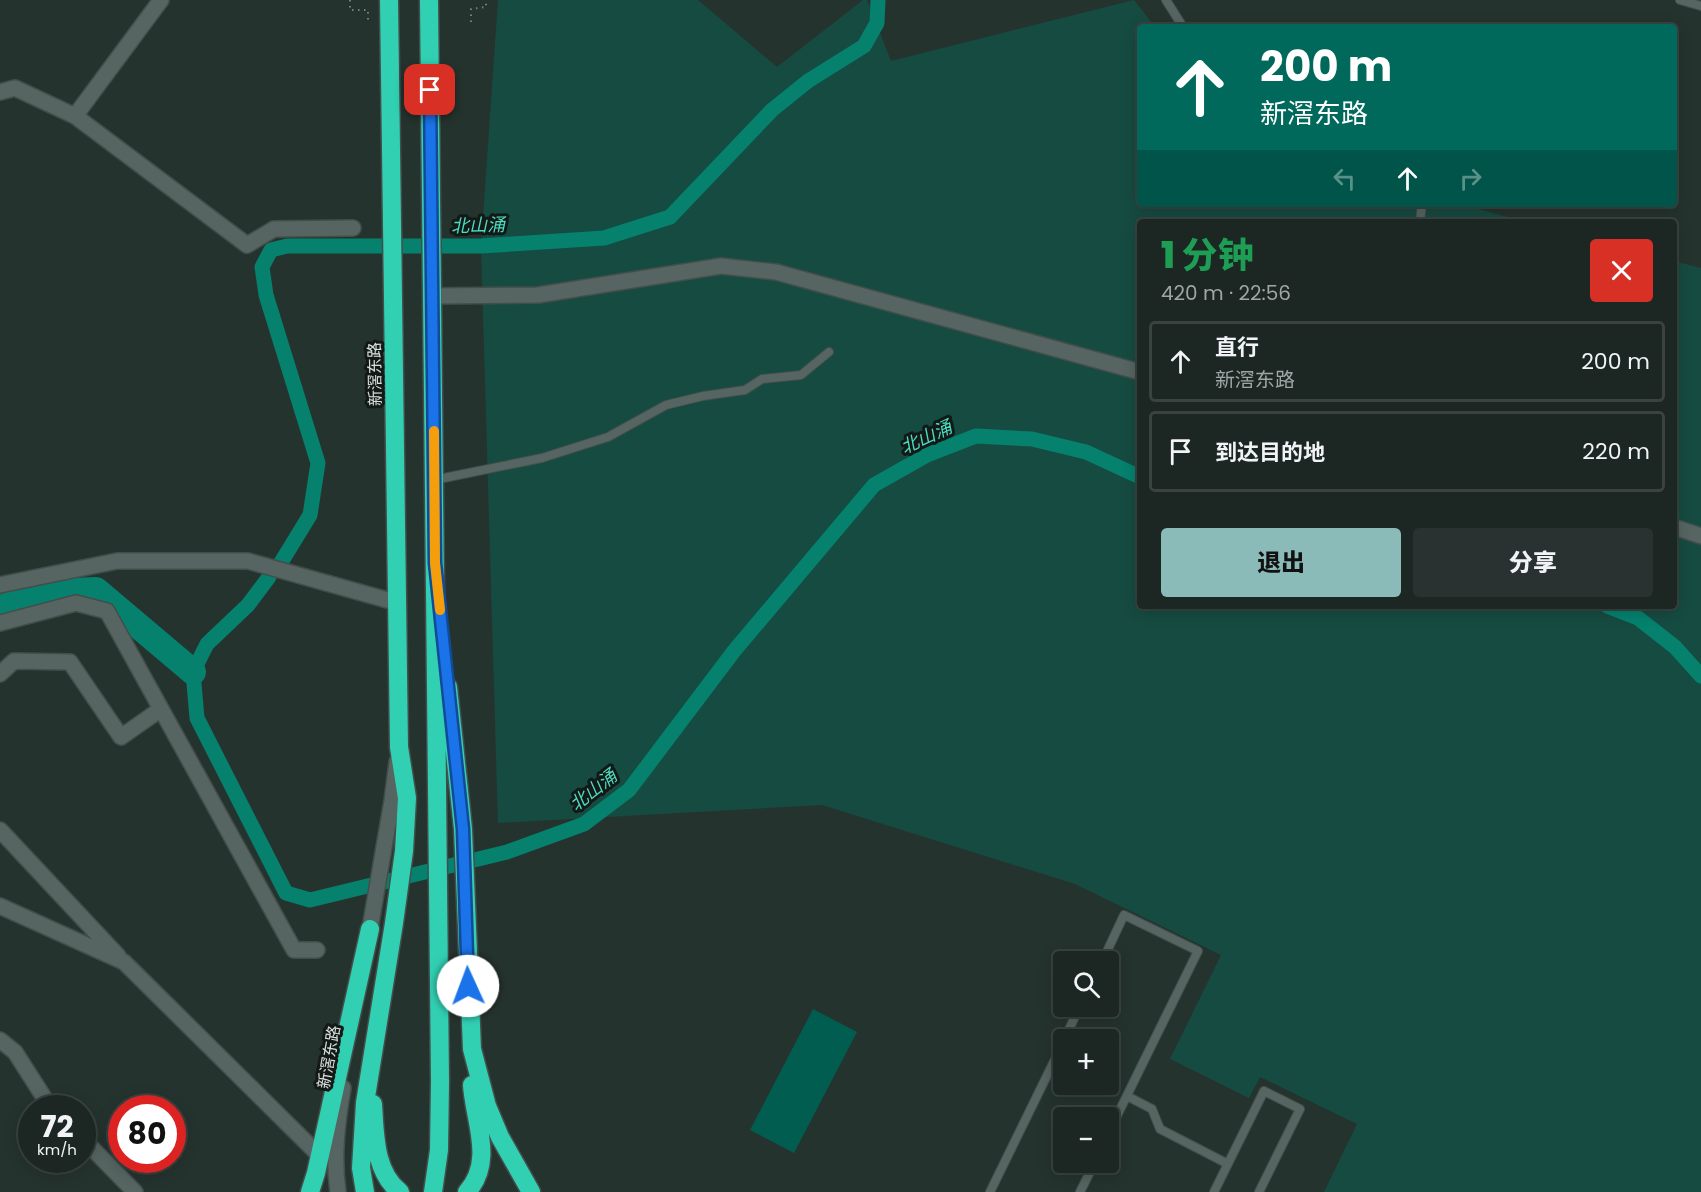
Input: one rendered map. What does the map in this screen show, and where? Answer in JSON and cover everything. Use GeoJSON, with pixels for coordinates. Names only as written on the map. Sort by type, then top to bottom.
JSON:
{"type":"FeatureCollection","features":[{"type":"Feature","properties":{"kind":"highway","name":"新滘东路"},"geometry":{"type":"LineString","coordinates":[[370,1066],[404,851],[407,798],[399,747],[389,0]]}},
{"type":"Feature","properties":{"kind":"highway"},"geometry":{"type":"LineString","coordinates":[[429,0],[438,707],[440,1082],[439,1150],[433,1192]]}},
{"type":"Feature","properties":{"kind":"highway"},"geometry":{"type":"LineString","coordinates":[[435,563],[463,829],[473,1102],[482,1143],[482,1156],[476,1180],[467,1192]]}},
{"type":"Feature","properties":{"kind":"highway"},"geometry":{"type":"LineString","coordinates":[[310,1192],[370,929]]}},
{"type":"Feature","properties":{"kind":"highway"},"geometry":{"type":"LineString","coordinates":[[472,1049],[486,1106],[505,1147],[531,1192]]}},
{"type":"Feature","properties":{"kind":"highway"},"geometry":{"type":"LineString","coordinates":[[365,1192],[361,1168],[362,1135],[370,1066]]}},
{"type":"Feature","properties":{"kind":"highway"},"geometry":{"type":"LineString","coordinates":[[370,1066],[381,1166],[400,1192]]}},
{"type":"Feature","properties":{"kind":"street"},"geometry":{"type":"LineString","coordinates":[[75,116],[161,0]]}},
{"type":"Feature","properties":{"kind":"street"},"geometry":{"type":"LineString","coordinates":[[0,92],[15,88],[75,116],[247,245],[274,229],[353,228]]}},
{"type":"Feature","properties":{"kind":"street"},"geometry":{"type":"LineString","coordinates":[[433,296],[538,295],[721,266],[776,272],[1137,371]]}},
{"type":"Feature","properties":{"kind":"street"},"geometry":{"type":"LineString","coordinates":[[1677,528],[1701,536]]}},
{"type":"Feature","properties":{"kind":"street"},"geometry":{"type":"LineString","coordinates":[[0,585],[117,561],[248,561],[398,603]]}},
{"type":"Feature","properties":{"kind":"street"},"geometry":{"type":"LineString","coordinates":[[0,623],[76,603],[106,611],[294,950],[317,950]]}},
{"type":"Feature","properties":{"kind":"street"},"geometry":{"type":"LineString","coordinates":[[0,674],[14,661],[70,662],[121,737],[160,709]]}},
{"type":"Feature","properties":{"kind":"street","name":"新滘东路"},"geometry":{"type":"LineString","coordinates":[[338,1192],[335,1170],[337,1128],[393,801],[399,747]]}},
{"type":"Feature","properties":{"kind":"street"},"geometry":{"type":"LineString","coordinates":[[0,830],[124,962],[320,1156]]}},
{"type":"Feature","properties":{"kind":"street"},"geometry":{"type":"LineString","coordinates":[[0,906],[124,962]]}},
{"type":"Feature","properties":{"kind":"street"},"geometry":{"type":"LineString","coordinates":[[0,1040],[15,1052],[42,1095]]}},
{"type":"Feature","properties":{"kind":"street"},"geometry":{"type":"LineString","coordinates":[[96,1152],[135,1192]]}},
{"type":"Feature","properties":{"kind":"lane"},"geometry":{"type":"LineString","coordinates":[[1166,0],[1182,24]]}},
{"type":"Feature","properties":{"kind":"lane"},"geometry":{"type":"LineString","coordinates":[[1680,0],[1701,6]]}},
{"type":"Feature","properties":{"kind":"lane"},"geometry":{"type":"LineString","coordinates":[[434,480],[542,458],[608,437],[666,405],[745,390],[762,379],[801,375],[829,352]]}},
{"type":"Feature","properties":{"kind":"lane"},"geometry":{"type":"LineString","coordinates":[[1107,951],[1124,915],[1198,951],[1119,1112]]}},
{"type":"Feature","properties":{"kind":"lane"},"geometry":{"type":"LineString","coordinates":[[990,1192],[1053,1063]]}},
{"type":"Feature","properties":{"kind":"lane"},"geometry":{"type":"LineString","coordinates":[[1214,1192],[1264,1091],[1299,1109],[1259,1192]]}},
{"type":"Feature","properties":{"kind":"lane"},"geometry":{"type":"LineString","coordinates":[[1127,1096],[1152,1109],[1160,1129],[1228,1164]]}},
{"type":"Feature","properties":{"kind":"lane"},"geometry":{"type":"LineString","coordinates":[[1080,1192],[1090,1173]]}},
{"type":"Feature","properties":{"kind":"path"},"geometry":{"type":"LineString","coordinates":[[350,0],[350,10],[368,10],[368,23]]}},
{"type":"Feature","properties":{"kind":"path"},"geometry":{"type":"LineString","coordinates":[[471,22],[471,9],[486,7],[486,0]]}},
{"type":"Feature","properties":{"kind":"green space"},"geometry":{"type":"Polygon","coordinates":[[[498,0],[698,0],[777,67],[863,0],[867,0],[891,61],[1134,0],[1153,24],[1137,24],[1137,207],[1470,207],[1516,219],[1137,219],[1137,609],[1677,609],[1677,262],[1701,268],[1701,1192],[1324,1192],[1357,1124],[1260,1077],[1249,1098],[1170,1059],[1221,955],[1075,884],[822,805],[498,823],[481,246],[498,0]]]}},
{"type":"Feature","properties":{"kind":"building"},"geometry":{"type":"Polygon","coordinates":[[[813,1009],[857,1032],[794,1153],[750,1130],[813,1009]]]}},
{"type":"Feature","properties":{"kind":"waterway","name":"北山涌"},"geometry":{"type":"LineString","coordinates":[[280,564],[310,515],[318,463],[266,295],[262,267],[271,250],[287,246],[481,246],[604,238],[670,217],[772,110],[808,81],[864,46],[877,23],[878,0]]}},
{"type":"Feature","properties":{"kind":"waterway","name":"北山涌"},"geometry":{"type":"LineString","coordinates":[[269,577],[248,605],[207,644],[193,672],[197,718],[286,893],[310,900],[507,852],[584,824],[629,790],[734,651],[874,485],[927,455],[976,436],[1032,439],[1086,452],[1137,476]]}},
{"type":"Feature","properties":{"kind":"waterway"},"geometry":{"type":"LineString","coordinates":[[0,608],[50,592],[96,590],[193,672]]}},
{"type":"Feature","properties":{"kind":"waterway","name":"北山涌"},"geometry":{"type":"LineString","coordinates":[[1615,609],[1638,618],[1675,647],[1701,676]]}},
{"type":"Feature","properties":{"kind":"slow traffic"},"geometry":{"type":"LineString","coordinates":[[434,431],[435,563],[440,610]]}},
{"type":"Feature","properties":{"kind":"route"},"geometry":{"type":"LineString","coordinates":[[430,90],[435,563],[463,829],[468,986]]}}]}
